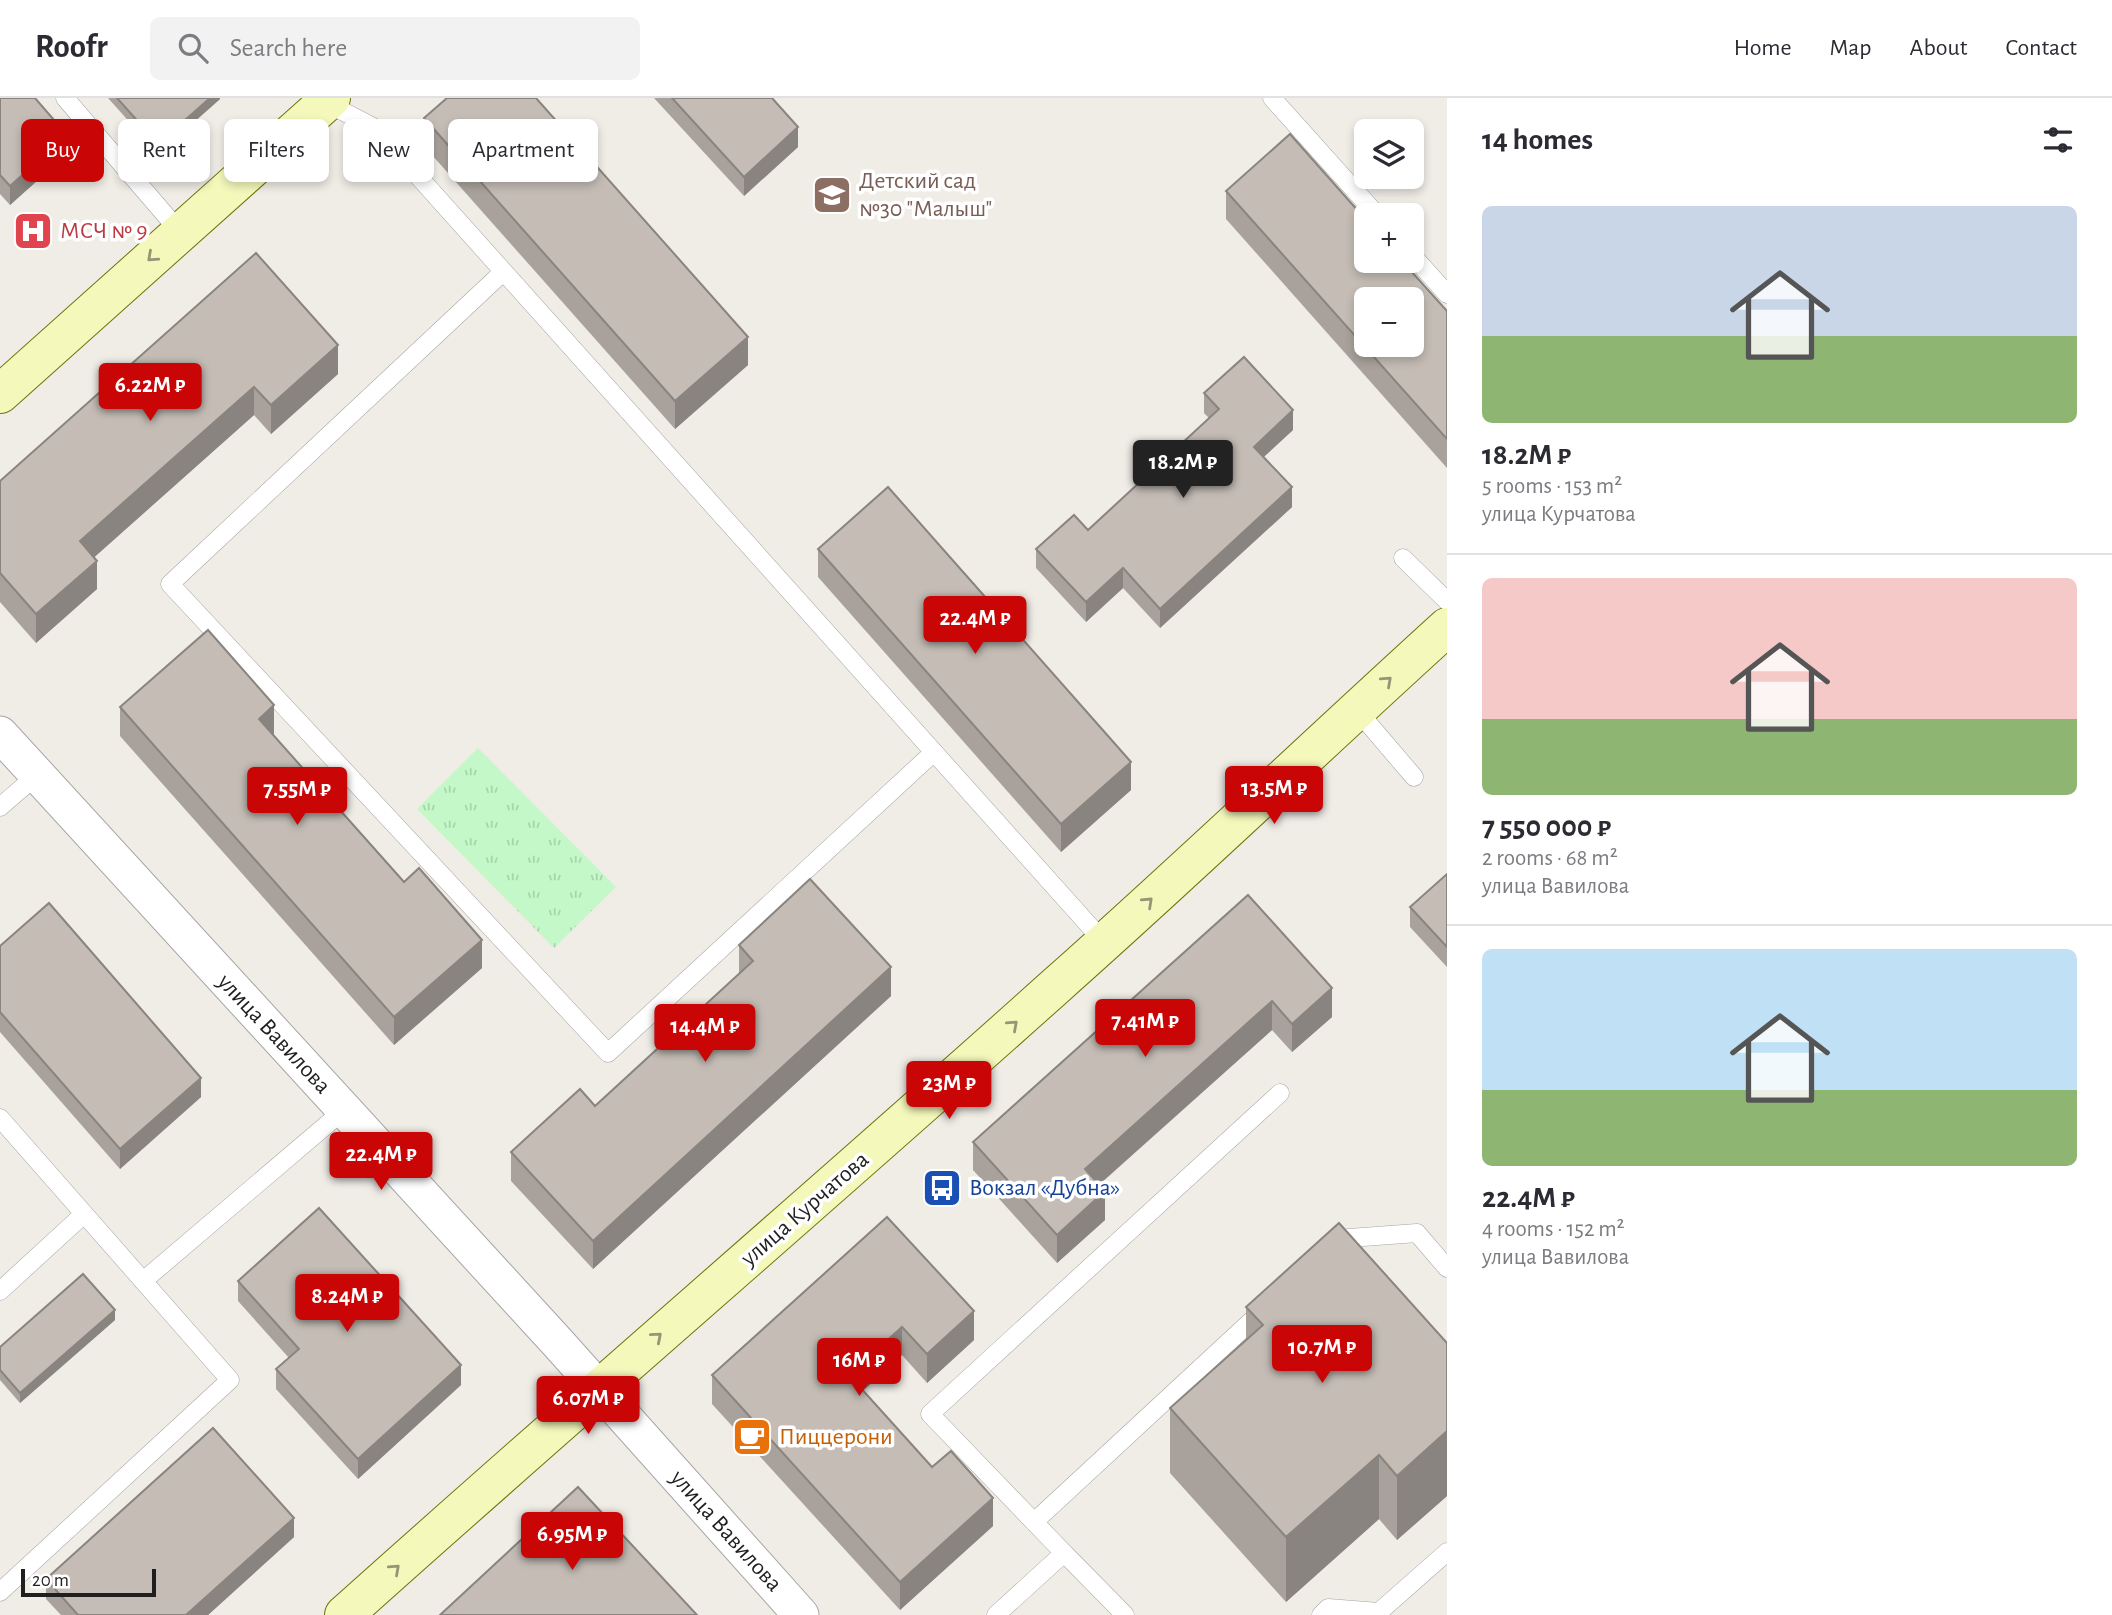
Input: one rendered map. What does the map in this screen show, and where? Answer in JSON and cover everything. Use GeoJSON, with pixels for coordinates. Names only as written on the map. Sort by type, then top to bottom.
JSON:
{"type":"FeatureCollection","features":[{"type":"Feature","properties":{"kind":"main road"},"geometry":{"type":"LineString","coordinates":[[0,394],[326,100]]}},
{"type":"Feature","properties":{"kind":"main road","name":"улица Курчатова"},"geometry":{"type":"LineString","coordinates":[[344,1615],[598,1389],[797,1217],[1104,942],[1447,627]]}},
{"type":"Feature","properties":{"kind":"street","name":"улица Вавилова"},"geometry":{"type":"LineString","coordinates":[[0,734],[801,1615]]}},
{"type":"Feature","properties":{"kind":"lane"},"geometry":{"type":"LineString","coordinates":[[65,98],[180,232]]}},
{"type":"Feature","properties":{"kind":"lane"},"geometry":{"type":"LineString","coordinates":[[1272,98],[1366,203]]}},
{"type":"Feature","properties":{"kind":"lane"},"geometry":{"type":"LineString","coordinates":[[326,100],[375,128],[1104,942]]}},
{"type":"Feature","properties":{"kind":"lane"},"geometry":{"type":"LineString","coordinates":[[1424,268],[1447,294]]}},
{"type":"Feature","properties":{"kind":"lane"},"geometry":{"type":"LineString","coordinates":[[503,272],[170,584],[177,593],[608,1053],[934,752]]}},
{"type":"Feature","properties":{"kind":"lane"},"geometry":{"type":"LineString","coordinates":[[1403,558],[1447,601]]}},
{"type":"Feature","properties":{"kind":"lane"},"geometry":{"type":"LineString","coordinates":[[1356,709],[1414,777]]}},
{"type":"Feature","properties":{"kind":"lane"},"geometry":{"type":"LineString","coordinates":[[0,807],[37,775]]}},
{"type":"Feature","properties":{"kind":"lane"},"geometry":{"type":"LineString","coordinates":[[1125,1615],[930,1414],[1280,1093]]}},
{"type":"Feature","properties":{"kind":"lane"},"geometry":{"type":"LineString","coordinates":[[143,1281],[344,1110]]}},
{"type":"Feature","properties":{"kind":"lane"},"geometry":{"type":"LineString","coordinates":[[0,1118],[230,1380],[0,1592]]}},
{"type":"Feature","properties":{"kind":"lane"},"geometry":{"type":"LineString","coordinates":[[0,1291],[84,1214]]}},
{"type":"Feature","properties":{"kind":"lane"},"geometry":{"type":"LineString","coordinates":[[1317,1258],[1336,1239],[1418,1233],[1447,1268]]}},
{"type":"Feature","properties":{"kind":"lane"},"geometry":{"type":"LineString","coordinates":[[1034,1522],[1279,1295]]}},
{"type":"Feature","properties":{"kind":"lane"},"geometry":{"type":"LineString","coordinates":[[1321,1615],[1328,1608],[1379,1612],[1447,1552]]}},
{"type":"Feature","properties":{"kind":"lane"},"geometry":{"type":"LineString","coordinates":[[996,1615],[1064,1553]]}},
{"type":"Feature","properties":{"kind":"green space"},"geometry":{"type":"Polygon","coordinates":[[[478,748],[616,887],[554,948],[417,809],[478,748]]]}},
{"type":"Feature","properties":{"kind":"building"},"geometry":{"type":"Polygon","coordinates":[[[0,98],[35,98],[53,119],[21,119],[21,176],[10,186],[0,175],[0,98]]]}},
{"type":"Feature","properties":{"kind":"building"},"geometry":{"type":"Polygon","coordinates":[[[117,98],[210,98],[186,119],[136,119],[117,98]]]}},
{"type":"Feature","properties":{"kind":"building"},"geometry":{"type":"Polygon","coordinates":[[[447,98],[536,98],[555,119],[448,119],[448,145],[434,129],[434,119],[424,118],[447,98]]]}},
{"type":"Feature","properties":{"kind":"building"},"geometry":{"type":"Polygon","coordinates":[[[672,98],[772,98],[798,127],[744,177],[672,98]]]}},
{"type":"Feature","properties":{"kind":"building"},"geometry":{"type":"Polygon","coordinates":[[[1290,134],[1354,206],[1354,273],[1413,273],[1447,311],[1447,439],[1374,357],[1424,357],[1424,287],[1354,287],[1354,335],[1226,191],[1290,134]]]}},
{"type":"Feature","properties":{"kind":"building"},"geometry":{"type":"Polygon","coordinates":[[[598,168],[748,337],[675,401],[481,182],[598,182],[598,168]]]}},
{"type":"Feature","properties":{"kind":"building"},"geometry":{"type":"Polygon","coordinates":[[[256,253],[338,345],[271,405],[254,387],[80,541],[97,561],[36,614],[0,573],[0,481],[256,253]]]}},
{"type":"Feature","properties":{"kind":"building"},"geometry":{"type":"Polygon","coordinates":[[[1244,357],[1293,410],[1254,447],[1292,487],[1160,609],[1123,568],[1086,602],[1036,549],[1074,515],[1088,530],[1219,409],[1204,393],[1244,357]]]}},
{"type":"Feature","properties":{"kind":"building"},"geometry":{"type":"Polygon","coordinates":[[[888,487],[1131,762],[1061,824],[818,549],[888,487]]]}},
{"type":"Feature","properties":{"kind":"building"},"geometry":{"type":"Polygon","coordinates":[[[208,630],[274,705],[259,719],[404,882],[419,868],[482,940],[394,1017],[120,707],[208,630]]]}},
{"type":"Feature","properties":{"kind":"building"},"geometry":{"type":"Polygon","coordinates":[[[1447,874],[1447,947],[1410,907],[1447,874]]]}},
{"type":"Feature","properties":{"kind":"building"},"geometry":{"type":"Polygon","coordinates":[[[810,879],[891,967],[593,1241],[511,1152],[580,1089],[595,1106],[753,961],[739,945],[810,879]]]}},
{"type":"Feature","properties":{"kind":"building"},"geometry":{"type":"Polygon","coordinates":[[[1248,895],[1332,988],[1292,1024],[1272,1001],[1085,1169],[1105,1191],[1057,1235],[973,1142],[1248,895]]]}},
{"type":"Feature","properties":{"kind":"building"},"geometry":{"type":"Polygon","coordinates":[[[49,903],[201,1078],[120,1149],[0,1012],[0,946],[49,903]]]}},
{"type":"Feature","properties":{"kind":"building"},"geometry":{"type":"Polygon","coordinates":[[[319,1208],[461,1365],[358,1459],[276,1369],[299,1349],[238,1281],[319,1208]]]}},
{"type":"Feature","properties":{"kind":"building"},"geometry":{"type":"Polygon","coordinates":[[[887,1217],[974,1311],[927,1354],[902,1327],[849,1375],[932,1467],[951,1451],[993,1498],[900,1582],[712,1375],[887,1217]]]}},
{"type":"Feature","properties":{"kind":"building"},"geometry":{"type":"Polygon","coordinates":[[[1339,1223],[1447,1343],[1447,1431],[1397,1476],[1379,1455],[1286,1537],[1170,1408],[1263,1325],[1246,1307],[1339,1223]]]}},
{"type":"Feature","properties":{"kind":"building"},"geometry":{"type":"Polygon","coordinates":[[[83,1274],[115,1310],[20,1393],[0,1370],[0,1347],[83,1274]]]}},
{"type":"Feature","properties":{"kind":"building"},"geometry":{"type":"Polygon","coordinates":[[[213,1428],[294,1518],[186,1615],[78,1615],[46,1579],[213,1428]]]}},
{"type":"Feature","properties":{"kind":"building"},"geometry":{"type":"Polygon","coordinates":[[[578,1487],[697,1615],[440,1615],[578,1487]]]}},
{"type":"Feature","properties":{"kind":"place","name":"Детский сад №30 \"Малыш\""},"geometry":{"type":"Point","coordinates":[832,195]}},
{"type":"Feature","properties":{"kind":"place","name":"МСЧ № 9"},"geometry":{"type":"Point","coordinates":[33,231]}},
{"type":"Feature","properties":{"kind":"place","name":"Вокзал «Дубна»"},"geometry":{"type":"Point","coordinates":[942,1188]}},
{"type":"Feature","properties":{"kind":"place","name":"Пиццерони"},"geometry":{"type":"Point","coordinates":[752,1437]}}]}
